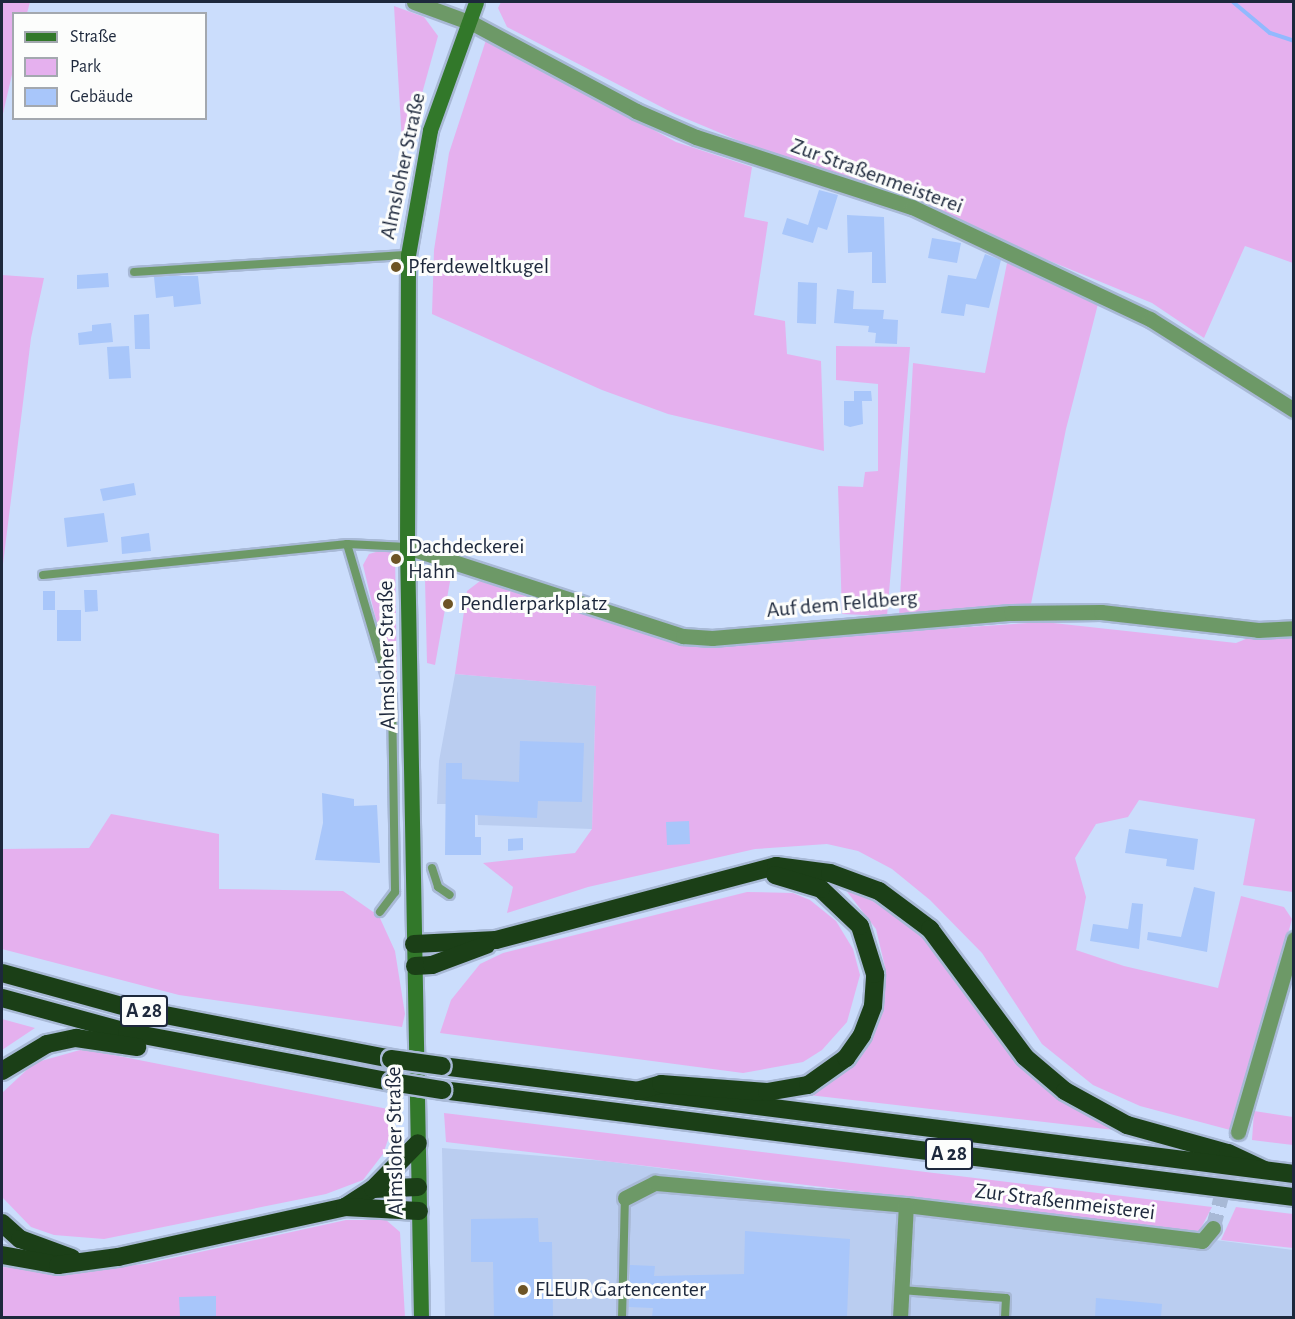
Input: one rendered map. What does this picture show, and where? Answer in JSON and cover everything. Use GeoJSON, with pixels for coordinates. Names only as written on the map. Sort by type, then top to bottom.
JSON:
{"type":"FeatureCollection","features":[{"type":"Feature","properties":{"kind":"highway"},"geometry":{"type":"LineString","coordinates":[[415,966],[432,965],[496,940],[743,872],[801,867],[879,891],[930,929],[1025,1057],[1065,1091],[1127,1125],[1228,1153],[1264,1170]]}},
{"type":"Feature","properties":{"kind":"highway"},"geometry":{"type":"LineString","coordinates":[[632,1093],[661,1084],[767,1092],[808,1085],[846,1058],[862,1035],[873,1006],[875,974],[860,926],[844,906],[806,882],[743,872]]}},
{"type":"Feature","properties":{"kind":"highway"},"geometry":{"type":"LineString","coordinates":[[414,944],[496,940]]}},
{"type":"Feature","properties":{"kind":"highway","name":"A 28"},"geometry":{"type":"LineString","coordinates":[[2,973],[140,1010],[391,1059],[632,1093],[1293,1174]]}},
{"type":"Feature","properties":{"kind":"highway","name":"A 28"},"geometry":{"type":"LineString","coordinates":[[2,998],[204,1049],[442,1090],[1293,1197]]}},
{"type":"Feature","properties":{"kind":"highway"},"geometry":{"type":"LineString","coordinates":[[2,1071],[47,1044],[76,1038],[175,1055],[204,1049]]}},
{"type":"Feature","properties":{"kind":"highway"},"geometry":{"type":"LineString","coordinates":[[345,1207],[373,1189],[418,1143]]}},
{"type":"Feature","properties":{"kind":"highway"},"geometry":{"type":"LineString","coordinates":[[373,1189],[418,1187]]}},
{"type":"Feature","properties":{"kind":"highway"},"geometry":{"type":"LineString","coordinates":[[2,1255],[36,1264],[82,1261],[345,1207],[419,1210]]}},
{"type":"Feature","properties":{"kind":"highway"},"geometry":{"type":"LineString","coordinates":[[2,1224],[35,1246],[82,1261]]}},
{"type":"Feature","properties":{"kind":"street","name":"Zur Straßenmeisterei"},"geometry":{"type":"LineString","coordinates":[[414,2],[467,21],[656,120],[912,207],[1150,319],[1293,410]]}},
{"type":"Feature","properties":{"kind":"street","name":"Almsloher Straße"},"geometry":{"type":"LineString","coordinates":[[421,1317],[407,547],[408,255],[430,130],[467,21],[476,2]]}},
{"type":"Feature","properties":{"kind":"street","name":"Auf dem Feldberg"},"geometry":{"type":"LineString","coordinates":[[407,547],[683,636],[712,638],[1011,613],[1101,612],[1258,630],[1293,628]]}},
{"type":"Feature","properties":{"kind":"street"},"geometry":{"type":"LineString","coordinates":[[1238,1132],[1293,939]]}},
{"type":"Feature","properties":{"kind":"street","name":"Zur Straßenmeisterei"},"geometry":{"type":"LineString","coordinates":[[625,1198],[655,1183],[906,1205],[1202,1241],[1213,1228]]}},
{"type":"Feature","properties":{"kind":"street"},"geometry":{"type":"LineString","coordinates":[[900,1317],[906,1205]]}},
{"type":"Feature","properties":{"kind":"lane"},"geometry":{"type":"LineString","coordinates":[[134,272],[408,255]]}},
{"type":"Feature","properties":{"kind":"lane"},"geometry":{"type":"LineString","coordinates":[[347,544],[392,697],[395,892],[380,912]]}},
{"type":"Feature","properties":{"kind":"lane"},"geometry":{"type":"LineString","coordinates":[[43,574],[347,544],[407,547]]}},
{"type":"Feature","properties":{"kind":"lane"},"geometry":{"type":"LineString","coordinates":[[432,868],[438,887],[450,895]]}},
{"type":"Feature","properties":{"kind":"lane"},"geometry":{"type":"LineString","coordinates":[[622,1317],[625,1198]]}},
{"type":"Feature","properties":{"kind":"lane"},"geometry":{"type":"LineString","coordinates":[[901,1290],[1006,1298],[1005,1317]]}},
{"type":"Feature","properties":{"kind":"shaded area"},"geometry":{"type":"Polygon","coordinates":[[[455,674],[596,686],[592,829],[478,825],[477,804],[437,804],[439,761],[455,674]]]}},
{"type":"Feature","properties":{"kind":"shaded area"},"geometry":{"type":"Polygon","coordinates":[[[442,1148],[605,1161],[1293,1250],[1293,1317],[445,1317],[442,1148]]]}},
{"type":"Feature","properties":{"kind":"green space"},"geometry":{"type":"Polygon","coordinates":[[[2,2],[30,2],[27,12],[12,12],[12,74],[2,118],[2,2]]]}},
{"type":"Feature","properties":{"kind":"green space"},"geometry":{"type":"Polygon","coordinates":[[[501,2],[1293,2],[1293,263],[1245,246],[1204,338],[1152,303],[880,191],[804,168],[675,114],[507,27],[498,8],[501,2]]]}},
{"type":"Feature","properties":{"kind":"green space"},"geometry":{"type":"Polygon","coordinates":[[[394,6],[424,17],[438,36],[408,144],[402,143],[394,6]]]}},
{"type":"Feature","properties":{"kind":"green space"},"geometry":{"type":"Polygon","coordinates":[[[486,40],[676,142],[752,167],[744,217],[768,222],[754,315],[785,321],[787,354],[821,361],[824,451],[668,414],[602,390],[432,314],[434,250],[449,153],[486,40]]]}},
{"type":"Feature","properties":{"kind":"green space"},"geometry":{"type":"Polygon","coordinates":[[[1008,258],[1099,300],[1066,429],[1031,604],[899,615],[913,363],[985,373],[1008,258]]]}},
{"type":"Feature","properties":{"kind":"green space"},"geometry":{"type":"Polygon","coordinates":[[[2,275],[44,278],[31,338],[3,564],[2,275]]]}},
{"type":"Feature","properties":{"kind":"green space"},"geometry":{"type":"Polygon","coordinates":[[[836,346],[910,347],[887,616],[842,614],[838,486],[863,487],[865,472],[878,471],[878,384],[836,380],[836,346]]]}},
{"type":"Feature","properties":{"kind":"green space"},"geometry":{"type":"Polygon","coordinates":[[[383,550],[395,553],[397,683],[389,675],[363,565],[369,554],[383,550]]]}},
{"type":"Feature","properties":{"kind":"green space"},"geometry":{"type":"Polygon","coordinates":[[[437,569],[451,576],[435,665],[427,663],[425,579],[437,569]]]}},
{"type":"Feature","properties":{"kind":"green space"},"geometry":{"type":"Polygon","coordinates":[[[480,581],[697,645],[1044,622],[1236,643],[1258,634],[1293,636],[1293,892],[1243,885],[1255,819],[1139,800],[1128,817],[1096,824],[1075,858],[1086,897],[1076,950],[1124,966],[1218,988],[1241,896],[1284,907],[1292,919],[1234,1131],[1140,1106],[1093,1085],[1042,1044],[982,953],[930,900],[892,869],[858,851],[827,844],[755,849],[588,887],[507,913],[513,887],[483,863],[575,853],[592,829],[596,686],[455,674],[467,591],[480,581]]]}},
{"type":"Feature","properties":{"kind":"green space"},"geometry":{"type":"Polygon","coordinates":[[[111,814],[219,834],[219,889],[343,891],[379,916],[395,951],[405,1014],[402,1027],[179,995],[2,949],[2,849],[89,848],[111,814]]]}},
{"type":"Feature","properties":{"kind":"green space"},"geometry":{"type":"Polygon","coordinates":[[[841,884],[898,912],[929,935],[1016,1060],[1092,1118],[1123,1131],[800,1094],[835,1080],[866,1050],[885,1000],[885,967],[876,929],[841,884]]]}},
{"type":"Feature","properties":{"kind":"green space"},"geometry":{"type":"Polygon","coordinates":[[[747,892],[793,893],[810,900],[836,921],[853,949],[860,975],[847,1022],[822,1050],[803,1062],[743,1073],[440,1033],[451,1000],[480,964],[503,953],[747,892]]]}},
{"type":"Feature","properties":{"kind":"green space"},"geometry":{"type":"Polygon","coordinates":[[[2,1019],[35,1028],[2,1050],[2,1019]]]}},
{"type":"Feature","properties":{"kind":"green space"},"geometry":{"type":"Polygon","coordinates":[[[80,1050],[398,1111],[383,1154],[363,1180],[326,1194],[104,1239],[54,1235],[31,1227],[2,1197],[2,1093],[34,1063],[80,1050]]]}},
{"type":"Feature","properties":{"kind":"green space"},"geometry":{"type":"Polygon","coordinates":[[[1254,1111],[1293,1117],[1293,1145],[1252,1140],[1254,1111]]]}},
{"type":"Feature","properties":{"kind":"green space"},"geometry":{"type":"Polygon","coordinates":[[[444,1113],[1212,1207],[1199,1232],[446,1142],[444,1113]]]}},
{"type":"Feature","properties":{"kind":"green space"},"geometry":{"type":"Polygon","coordinates":[[[1236,1207],[1293,1214],[1293,1248],[1221,1240],[1236,1207]]]}},
{"type":"Feature","properties":{"kind":"green space"},"geometry":{"type":"Polygon","coordinates":[[[346,1220],[386,1220],[400,1232],[405,1317],[2,1317],[2,1267],[71,1271],[145,1264],[346,1220]]]}},
{"type":"Feature","properties":{"kind":"building"},"geometry":{"type":"Polygon","coordinates":[[[819,190],[838,195],[827,230],[818,227],[813,243],[782,234],[787,218],[808,225],[819,190]]]}},
{"type":"Feature","properties":{"kind":"building"},"geometry":{"type":"Polygon","coordinates":[[[847,215],[884,217],[886,283],[872,283],[872,252],[848,253],[847,215]]]}},
{"type":"Feature","properties":{"kind":"building"},"geometry":{"type":"Polygon","coordinates":[[[932,238],[961,243],[957,263],[928,258],[932,238]]]}},
{"type":"Feature","properties":{"kind":"building"},"geometry":{"type":"Polygon","coordinates":[[[985,254],[1001,260],[989,308],[966,304],[964,316],[941,313],[948,275],[976,279],[985,254]]]}},
{"type":"Feature","properties":{"kind":"building"},"geometry":{"type":"Polygon","coordinates":[[[108,273],[109,287],[77,289],[77,275],[108,273]]]}},
{"type":"Feature","properties":{"kind":"building"},"geometry":{"type":"Polygon","coordinates":[[[198,276],[201,304],[174,307],[173,296],[156,298],[154,277],[198,276]]]}},
{"type":"Feature","properties":{"kind":"building"},"geometry":{"type":"Polygon","coordinates":[[[798,282],[817,283],[816,324],[797,323],[798,282]]]}},
{"type":"Feature","properties":{"kind":"building"},"geometry":{"type":"Polygon","coordinates":[[[837,289],[854,291],[853,309],[884,310],[883,319],[898,320],[897,344],[875,343],[876,333],[868,332],[869,326],[834,323],[837,289]]]}},
{"type":"Feature","properties":{"kind":"building"},"geometry":{"type":"Polygon","coordinates":[[[149,314],[150,349],[135,349],[134,315],[149,314]]]}},
{"type":"Feature","properties":{"kind":"building"},"geometry":{"type":"Polygon","coordinates":[[[111,323],[113,342],[79,345],[78,333],[92,331],[92,325],[111,323]]]}},
{"type":"Feature","properties":{"kind":"building"},"geometry":{"type":"Polygon","coordinates":[[[129,346],[131,378],[109,379],[107,347],[129,346]]]}},
{"type":"Feature","properties":{"kind":"building"},"geometry":{"type":"Polygon","coordinates":[[[854,391],[871,391],[872,401],[862,401],[863,424],[850,427],[844,425],[844,401],[854,401],[854,391]]]}},
{"type":"Feature","properties":{"kind":"building"},"geometry":{"type":"Polygon","coordinates":[[[134,483],[136,495],[103,501],[100,489],[134,483]]]}},
{"type":"Feature","properties":{"kind":"building"},"geometry":{"type":"Polygon","coordinates":[[[104,513],[108,542],[67,547],[64,518],[104,513]]]}},
{"type":"Feature","properties":{"kind":"building"},"geometry":{"type":"Polygon","coordinates":[[[149,533],[151,551],[122,554],[121,537],[149,533]]]}},
{"type":"Feature","properties":{"kind":"building"},"geometry":{"type":"Polygon","coordinates":[[[84,590],[97,590],[98,611],[85,612],[84,590]]]}},
{"type":"Feature","properties":{"kind":"building"},"geometry":{"type":"Polygon","coordinates":[[[43,591],[55,591],[55,610],[43,610],[43,591]]]}},
{"type":"Feature","properties":{"kind":"building"},"geometry":{"type":"Polygon","coordinates":[[[57,610],[81,610],[81,641],[57,641],[57,610]]]}},
{"type":"Feature","properties":{"kind":"building"},"geometry":{"type":"Polygon","coordinates":[[[520,741],[584,743],[582,802],[538,801],[537,818],[475,815],[475,837],[481,837],[481,855],[445,855],[446,763],[462,763],[462,779],[519,782],[520,741]]]}},
{"type":"Feature","properties":{"kind":"building"},"geometry":{"type":"Polygon","coordinates":[[[322,793],[354,799],[354,806],[377,805],[380,863],[315,860],[323,823],[322,793]]]}},
{"type":"Feature","properties":{"kind":"building"},"geometry":{"type":"Polygon","coordinates":[[[689,821],[690,844],[667,845],[666,822],[689,821]]]}},
{"type":"Feature","properties":{"kind":"building"},"geometry":{"type":"Polygon","coordinates":[[[1129,829],[1198,839],[1194,870],[1166,866],[1167,859],[1125,853],[1129,829]]]}},
{"type":"Feature","properties":{"kind":"building"},"geometry":{"type":"Polygon","coordinates":[[[523,838],[523,850],[508,851],[508,839],[523,838]]]}},
{"type":"Feature","properties":{"kind":"building"},"geometry":{"type":"Polygon","coordinates":[[[1194,887],[1215,892],[1207,952],[1147,940],[1148,932],[1181,937],[1194,887]]]}},
{"type":"Feature","properties":{"kind":"building"},"geometry":{"type":"Polygon","coordinates":[[[1132,903],[1143,904],[1139,949],[1090,941],[1093,924],[1128,929],[1132,903]]]}},
{"type":"Feature","properties":{"kind":"building","name":"FLEUR Gartencenter"},"geometry":{"type":"Polygon","coordinates":[[[538,1218],[539,1242],[552,1242],[553,1317],[494,1317],[493,1262],[471,1262],[471,1219],[538,1218]]]}},
{"type":"Feature","properties":{"kind":"building"},"geometry":{"type":"Polygon","coordinates":[[[745,1231],[850,1239],[847,1317],[652,1317],[653,1308],[629,1307],[630,1265],[655,1266],[654,1276],[744,1274],[745,1231]]]}},
{"type":"Feature","properties":{"kind":"building"},"geometry":{"type":"Polygon","coordinates":[[[216,1296],[216,1317],[180,1317],[179,1297],[216,1296]]]}},
{"type":"Feature","properties":{"kind":"building"},"geometry":{"type":"Polygon","coordinates":[[[1096,1298],[1162,1304],[1161,1317],[1095,1317],[1096,1298]]]}},
{"type":"Feature","properties":{"kind":"waterway"},"geometry":{"type":"LineString","coordinates":[[1233,2],[1270,33],[1294,41]]}},
{"type":"Feature","properties":{"kind":"tunnel"},"geometry":{"type":"LineString","coordinates":[[1213,1228],[1238,1132]]}},
{"type":"Feature","properties":{"kind":"place","name":"Pferdeweltkugel"},"geometry":{"type":"Point","coordinates":[396,267]}},
{"type":"Feature","properties":{"kind":"place","name":"Dachdeckerei Hahn"},"geometry":{"type":"Point","coordinates":[396,559]}},
{"type":"Feature","properties":{"kind":"place","name":"Pendlerparkplatz"},"geometry":{"type":"Point","coordinates":[448,604]}},
{"type":"Feature","properties":{"kind":"place","name":"FLEUR Gartencenter"},"geometry":{"type":"Point","coordinates":[523,1290]}}]}
